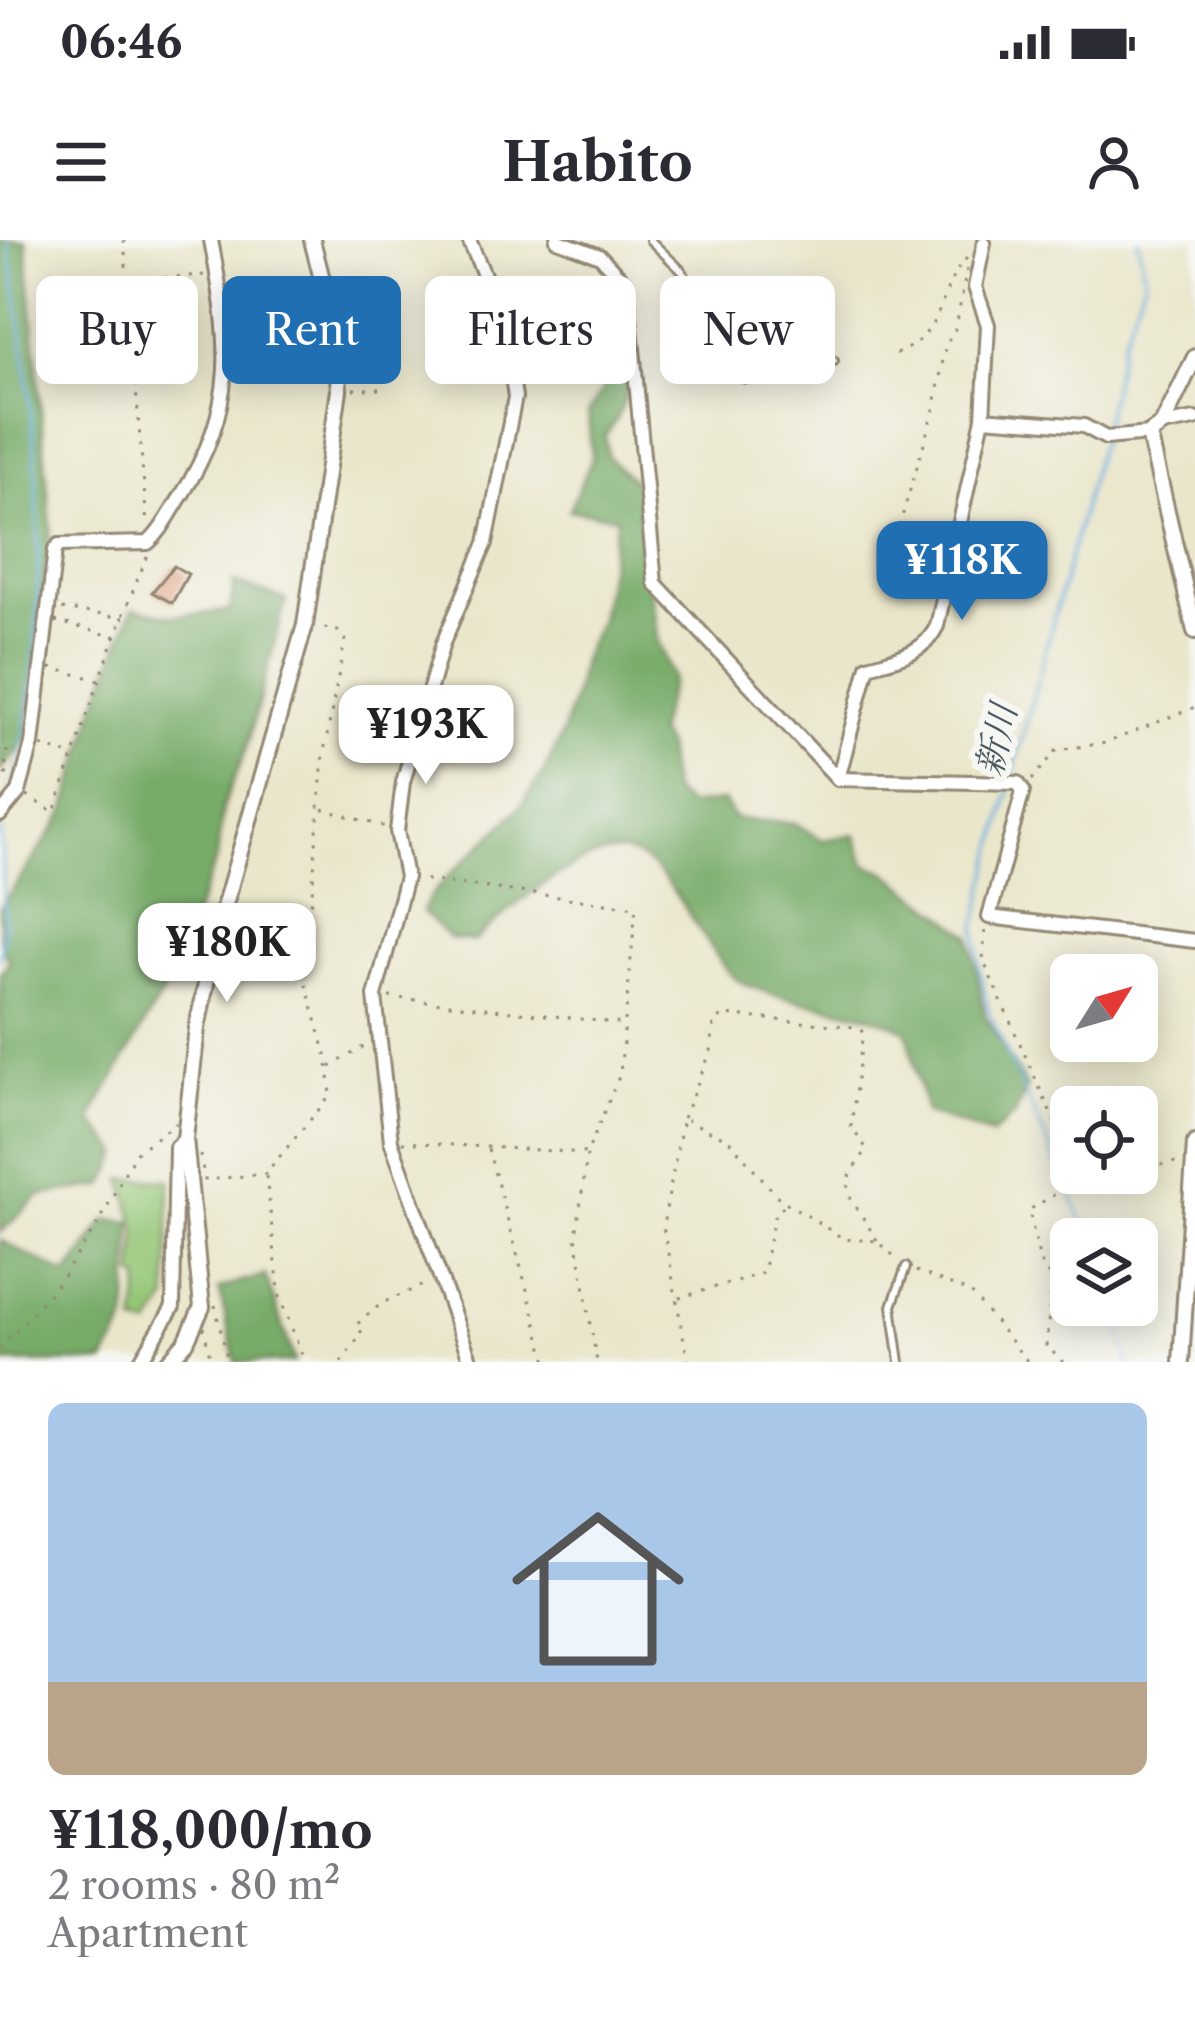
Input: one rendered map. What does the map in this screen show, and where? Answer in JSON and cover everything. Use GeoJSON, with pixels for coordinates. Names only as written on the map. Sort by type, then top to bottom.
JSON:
{"type":"FeatureCollection","features":[{"type":"Feature","properties":{"kind":"street"},"geometry":{"type":"LineString","coordinates":[[0,815],[20,792],[32,744],[59,545],[148,543],[196,473],[226,394],[211,240]]}},
{"type":"Feature","properties":{"kind":"street"},"geometry":{"type":"LineString","coordinates":[[168,1362],[186,1342],[199,1314],[202,1283],[186,1127],[215,939],[305,625],[339,390],[335,330],[312,240]]}},
{"type":"Feature","properties":{"kind":"street"},"geometry":{"type":"LineString","coordinates":[[469,240],[503,320],[515,398],[486,543],[449,627],[420,721],[397,831],[406,877],[375,996],[391,1141],[470,1362]]}},
{"type":"Feature","properties":{"kind":"street"},"geometry":{"type":"LineString","coordinates":[[557,240],[600,256],[627,285],[655,583],[838,778],[1015,784],[989,917],[1195,941]]}},
{"type":"Feature","properties":{"kind":"street"},"geometry":{"type":"LineString","coordinates":[[838,778],[868,667],[913,653],[929,642],[937,626],[983,418],[988,325],[975,287],[986,241]]}},
{"type":"Feature","properties":{"kind":"street"},"geometry":{"type":"LineString","coordinates":[[1195,357],[1156,430],[1195,632]]}},
{"type":"Feature","properties":{"kind":"street"},"geometry":{"type":"LineString","coordinates":[[983,418],[1084,426],[1100,436],[1156,430],[1195,419]]}},
{"type":"Feature","properties":{"kind":"street"},"geometry":{"type":"LineString","coordinates":[[140,1362],[173,1307],[176,1148],[186,1127]]}},
{"type":"Feature","properties":{"kind":"street"},"geometry":{"type":"LineString","coordinates":[[1180,1362],[1194,1154]]}},
{"type":"Feature","properties":{"kind":"lane"},"geometry":{"type":"LineString","coordinates":[[650,240],[672,255],[685,276]]}},
{"type":"Feature","properties":{"kind":"lane"},"geometry":{"type":"LineString","coordinates":[[900,1362],[892,1306],[905,1267]]}},
{"type":"Feature","properties":{"kind":"path"},"geometry":{"type":"LineString","coordinates":[[124,240],[127,276]]}},
{"type":"Feature","properties":{"kind":"path"},"geometry":{"type":"LineString","coordinates":[[896,354],[930,333],[957,269],[986,241]]}},
{"type":"Feature","properties":{"kind":"path"},"geometry":{"type":"LineString","coordinates":[[880,541],[893,547],[899,538],[907,488],[956,327],[962,278],[986,241]]}},
{"type":"Feature","properties":{"kind":"path"},"geometry":{"type":"LineString","coordinates":[[187,276],[217,274]]}},
{"type":"Feature","properties":{"kind":"path"},"geometry":{"type":"LineString","coordinates":[[20,792],[54,812],[83,717],[118,637],[148,543],[135,384]]}},
{"type":"Feature","properties":{"kind":"path"},"geometry":{"type":"LineString","coordinates":[[339,390],[386,389]]}},
{"type":"Feature","properties":{"kind":"path"},"geometry":{"type":"LineString","coordinates":[[50,613],[125,618]]}},
{"type":"Feature","properties":{"kind":"path"},"geometry":{"type":"LineString","coordinates":[[50,613],[118,637]]}},
{"type":"Feature","properties":{"kind":"path"},"geometry":{"type":"LineString","coordinates":[[0,1348],[60,1281],[102,1217],[135,1153],[186,1127],[197,1139],[205,1180],[266,1174],[331,1095],[305,981],[322,757],[345,640],[338,631],[305,625]]}},
{"type":"Feature","properties":{"kind":"path"},"geometry":{"type":"LineString","coordinates":[[43,665],[101,681]]}},
{"type":"Feature","properties":{"kind":"path"},"geometry":{"type":"LineString","coordinates":[[1015,784],[1057,750],[1106,742],[1195,707]]}},
{"type":"Feature","properties":{"kind":"path"},"geometry":{"type":"LineString","coordinates":[[420,721],[497,754]]}},
{"type":"Feature","properties":{"kind":"path"},"geometry":{"type":"LineString","coordinates":[[32,744],[74,755]]}},
{"type":"Feature","properties":{"kind":"path"},"geometry":{"type":"LineString","coordinates":[[0,785],[7,750]]}},
{"type":"Feature","properties":{"kind":"path"},"geometry":{"type":"LineString","coordinates":[[5,774],[12,774]]}},
{"type":"Feature","properties":{"kind":"path"},"geometry":{"type":"LineString","coordinates":[[321,808],[397,831]]}},
{"type":"Feature","properties":{"kind":"path"},"geometry":{"type":"LineString","coordinates":[[406,877],[636,907],[620,1074],[587,1153],[575,1237],[597,1362]]}},
{"type":"Feature","properties":{"kind":"path"},"geometry":{"type":"LineString","coordinates":[[989,917],[983,960],[1050,1112]]}},
{"type":"Feature","properties":{"kind":"path"},"geometry":{"type":"LineString","coordinates":[[375,996],[626,1024]]}},
{"type":"Feature","properties":{"kind":"path"},"geometry":{"type":"LineString","coordinates":[[688,1362],[663,1226],[683,1118],[711,1052],[714,1022],[724,1016],[856,1027],[862,1032],[851,1127],[867,1149],[847,1180],[850,1196],[878,1241],[905,1267],[971,1293],[1028,1362]]}},
{"type":"Feature","properties":{"kind":"path"},"geometry":{"type":"LineString","coordinates":[[328,1068],[378,1038]]}},
{"type":"Feature","properties":{"kind":"path"},"geometry":{"type":"LineString","coordinates":[[683,1118],[729,1140],[787,1203],[844,1239],[878,1241]]}},
{"type":"Feature","properties":{"kind":"path"},"geometry":{"type":"LineString","coordinates":[[391,1141],[587,1153]]}},
{"type":"Feature","properties":{"kind":"path"},"geometry":{"type":"LineString","coordinates":[[488,1147],[548,1362]]}},
{"type":"Feature","properties":{"kind":"path"},"geometry":{"type":"LineString","coordinates":[[1158,1163],[1194,1154]]}},
{"type":"Feature","properties":{"kind":"path"},"geometry":{"type":"LineString","coordinates":[[266,1174],[280,1298],[305,1362]]}},
{"type":"Feature","properties":{"kind":"path"},"geometry":{"type":"LineString","coordinates":[[1053,1194],[1029,1210],[1040,1262],[1052,1280],[1046,1346],[1064,1362]]}},
{"type":"Feature","properties":{"kind":"path"},"geometry":{"type":"LineString","coordinates":[[676,1298],[764,1274],[774,1217],[787,1203]]}},
{"type":"Feature","properties":{"kind":"path"},"geometry":{"type":"LineString","coordinates":[[341,1362],[362,1333],[356,1325],[382,1303],[441,1278]]}},
{"type":"Feature","properties":{"kind":"path"},"geometry":{"type":"LineString","coordinates":[[202,1283],[213,1298],[228,1362]]}},
{"type":"Feature","properties":{"kind":"path"},"geometry":{"type":"LineString","coordinates":[[199,1314],[212,1362]]}},
{"type":"Feature","properties":{"kind":"green space"},"geometry":{"type":"Polygon","coordinates":[[[0,240],[26,240],[51,527],[27,740],[0,771],[0,240]]]}},
{"type":"Feature","properties":{"kind":"green space"},"geometry":{"type":"Polygon","coordinates":[[[606,384],[628,384],[623,405],[605,436],[608,457],[635,482],[658,641],[673,678],[657,731],[666,747],[672,792],[689,806],[723,801],[734,819],[795,823],[822,840],[856,835],[865,864],[886,872],[970,935],[985,1016],[1027,1088],[1015,1114],[992,1135],[926,1113],[907,1031],[867,1015],[782,997],[735,978],[665,880],[637,856],[619,852],[575,865],[529,895],[475,941],[450,939],[422,912],[441,884],[511,817],[545,770],[561,736],[600,618],[617,517],[569,510],[592,459],[588,413],[606,384]]]}},
{"type":"Feature","properties":{"kind":"green space"},"geometry":{"type":"Polygon","coordinates":[[[234,582],[286,600],[246,750],[223,806],[217,857],[168,982],[91,1119],[120,1154],[104,1186],[40,1195],[0,1233],[0,973],[9,962],[0,940],[0,908],[65,813],[96,706],[133,608],[172,616],[230,611],[234,582]]]}},
{"type":"Feature","properties":{"kind":"green space"},"geometry":{"type":"Polygon","coordinates":[[[123,1179],[170,1180],[168,1299],[150,1327],[135,1324],[141,1280],[134,1275],[137,1231],[123,1179]]]}},
{"type":"Feature","properties":{"kind":"green space"},"geometry":{"type":"Polygon","coordinates":[[[106,1220],[132,1222],[127,1320],[105,1362],[0,1362],[0,1240],[67,1275],[106,1220]]]}},
{"type":"Feature","properties":{"kind":"green space"},"geometry":{"type":"Polygon","coordinates":[[[265,1275],[295,1362],[236,1362],[219,1289],[265,1275]]]}},
{"type":"Feature","properties":{"kind":"building"},"geometry":{"type":"Polygon","coordinates":[[[174,566],[188,574],[172,603],[152,592],[174,566]]]}},
{"type":"Feature","properties":{"kind":"waterway"},"geometry":{"type":"LineString","coordinates":[[8,240],[28,378],[38,516],[34,654],[13,792]]}},
{"type":"Feature","properties":{"kind":"waterway","name":"新川"},"geometry":{"type":"LineString","coordinates":[[1103,429],[1121,346],[1145,278],[1138,240]]}},
{"type":"Feature","properties":{"kind":"waterway","name":"新川"},"geometry":{"type":"LineString","coordinates":[[1012,777],[1101,439]]}},
{"type":"Feature","properties":{"kind":"waterway","name":"新川"},"geometry":{"type":"LineString","coordinates":[[1010,787],[976,926],[980,970],[989,1013],[1082,1218]]}},
{"type":"Feature","properties":{"kind":"waterway"},"geometry":{"type":"LineString","coordinates":[[0,823],[5,924],[0,957]]}},
{"type":"Feature","properties":{"kind":"waterway","name":"新川"},"geometry":{"type":"LineString","coordinates":[[1121,1326],[1128,1362]]}}]}
